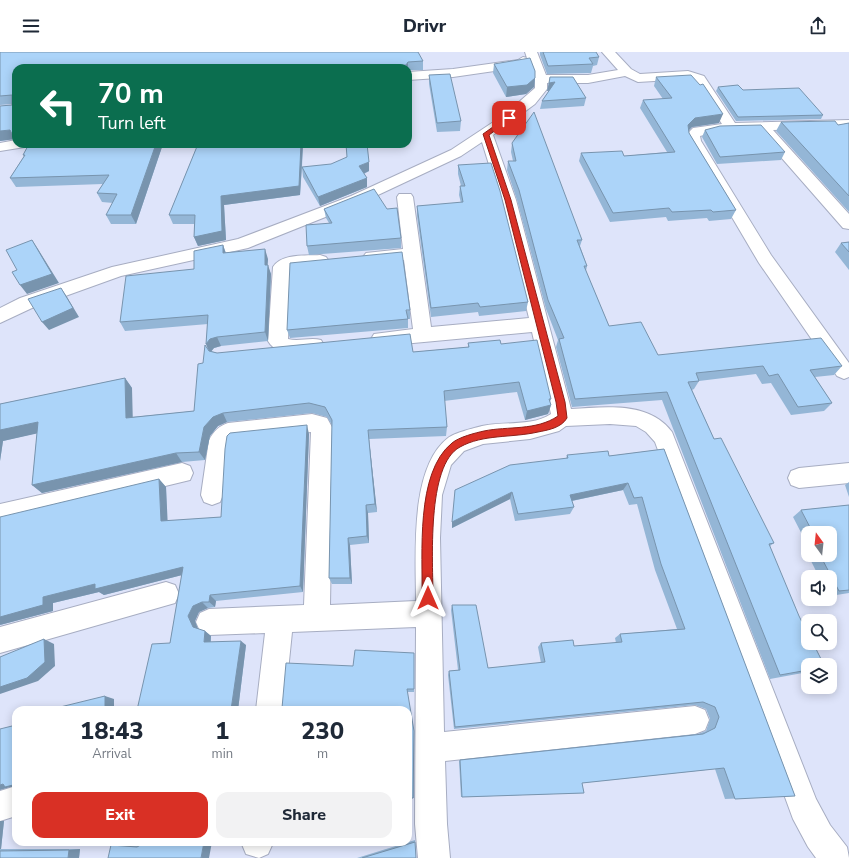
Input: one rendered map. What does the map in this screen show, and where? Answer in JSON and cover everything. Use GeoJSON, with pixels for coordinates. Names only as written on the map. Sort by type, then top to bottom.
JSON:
{"type":"FeatureCollection","features":[{"type":"Feature","properties":{"kind":"street"},"geometry":{"type":"LineString","coordinates":[[412,76],[452,74],[522,63],[531,52]]}},
{"type":"Feature","properties":{"kind":"street"},"geometry":{"type":"LineString","coordinates":[[0,316],[26,303],[80,282],[118,271],[242,244],[357,199],[456,152],[486,134],[530,101],[541,88],[541,80],[531,52]]}},
{"type":"Feature","properties":{"kind":"street"},"geometry":{"type":"LineString","coordinates":[[608,52],[627,72],[638,78],[688,75],[700,78],[731,127]]}},
{"type":"Feature","properties":{"kind":"street"},"geometry":{"type":"LineString","coordinates":[[541,80],[588,79],[627,72]]}},
{"type":"Feature","properties":{"kind":"street"},"geometry":{"type":"LineString","coordinates":[[844,371],[765,258],[694,141],[693,135],[698,131],[731,127],[763,128],[849,124]]}},
{"type":"Feature","properties":{"kind":"street"},"geometry":{"type":"LineString","coordinates":[[763,128],[849,224]]}},
{"type":"Feature","properties":{"kind":"street"},"geometry":{"type":"LineString","coordinates":[[486,134],[508,200],[560,402],[562,418]]}},
{"type":"Feature","properties":{"kind":"street"},"geometry":{"type":"LineString","coordinates":[[0,148],[12,146]]}},
{"type":"Feature","properties":{"kind":"street"},"geometry":{"type":"LineString","coordinates":[[405,197],[423,336]]}},
{"type":"Feature","properties":{"kind":"street"},"geometry":{"type":"LineString","coordinates":[[358,258],[412,254]]}},
{"type":"Feature","properties":{"kind":"street"},"geometry":{"type":"LineString","coordinates":[[287,347],[281,345],[278,341],[282,268],[289,263],[335,260]]}},
{"type":"Feature","properties":{"kind":"street"},"geometry":{"type":"LineString","coordinates":[[362,341],[540,324]]}},
{"type":"Feature","properties":{"kind":"street"},"geometry":{"type":"LineString","coordinates":[[265,349],[332,343]]}},
{"type":"Feature","properties":{"kind":"street"},"geometry":{"type":"LineString","coordinates":[[434,858],[431,824],[428,538],[431,494],[441,461],[456,444],[483,435],[530,430],[551,425],[562,418],[621,416],[637,418],[654,425],[664,438],[804,808],[819,836],[836,858]]}},
{"type":"Feature","properties":{"kind":"street"},"geometry":{"type":"LineString","coordinates":[[212,495],[220,440],[228,432],[312,423],[319,424],[322,429],[317,617]]}},
{"type":"Feature","properties":{"kind":"street"},"geometry":{"type":"LineString","coordinates":[[0,515],[182,473]]}},
{"type":"Feature","properties":{"kind":"street"},"geometry":{"type":"LineString","coordinates":[[800,478],[849,473]]}},
{"type":"Feature","properties":{"kind":"street"},"geometry":{"type":"LineString","coordinates":[[0,640],[166,594]]}},
{"type":"Feature","properties":{"kind":"street"},"geometry":{"type":"LineString","coordinates":[[209,622],[428,614]]}},
{"type":"Feature","properties":{"kind":"street"},"geometry":{"type":"LineString","coordinates":[[270,706],[280,619]]}},
{"type":"Feature","properties":{"kind":"street"},"geometry":{"type":"LineString","coordinates":[[430,748],[695,720]]}},
{"type":"Feature","properties":{"kind":"street"},"geometry":{"type":"LineString","coordinates":[[0,806],[12,802]]}},
{"type":"Feature","properties":{"kind":"building"},"geometry":{"type":"Polygon","coordinates":[[[0,52],[418,52],[423,61],[408,62],[407,64],[12,64],[12,95],[0,96],[0,52]]]}},
{"type":"Feature","properties":{"kind":"building"},"geometry":{"type":"Polygon","coordinates":[[[543,52],[596,52],[599,57],[589,58],[593,64],[548,66],[543,52]]]}},
{"type":"Feature","properties":{"kind":"building"},"geometry":{"type":"Polygon","coordinates":[[[530,58],[535,71],[535,78],[527,85],[507,87],[494,64],[530,58]]]}},
{"type":"Feature","properties":{"kind":"building"},"geometry":{"type":"Polygon","coordinates":[[[450,74],[461,121],[437,123],[429,75],[450,74]]]}},
{"type":"Feature","properties":{"kind":"building"},"geometry":{"type":"Polygon","coordinates":[[[691,75],[700,85],[703,84],[723,114],[695,118],[688,125],[689,133],[736,210],[713,212],[711,210],[672,212],[669,208],[613,213],[581,153],[622,151],[624,156],[675,152],[643,100],[672,98],[656,77],[691,75]]]}},
{"type":"Feature","properties":{"kind":"building"},"geometry":{"type":"Polygon","coordinates":[[[550,77],[573,77],[586,98],[542,101],[555,82],[549,83],[550,77]]]}},
{"type":"Feature","properties":{"kind":"building"},"geometry":{"type":"Polygon","coordinates":[[[738,85],[743,90],[799,88],[823,115],[738,117],[718,87],[738,85]]]}},
{"type":"Feature","properties":{"kind":"building"},"geometry":{"type":"Polygon","coordinates":[[[12,105],[12,134],[10,130],[0,131],[0,106],[12,105]]]}},
{"type":"Feature","properties":{"kind":"building"},"geometry":{"type":"Polygon","coordinates":[[[534,112],[582,240],[577,240],[587,266],[584,266],[609,326],[641,322],[658,355],[821,338],[842,366],[810,370],[832,403],[798,407],[778,374],[769,376],[763,366],[696,373],[699,381],[688,382],[714,439],[721,438],[774,543],[769,544],[801,620],[801,650],[816,650],[820,658],[801,658],[801,671],[780,675],[667,392],[575,399],[559,339],[564,338],[548,300],[519,190],[508,161],[516,161],[512,143],[534,112]]]}},
{"type":"Feature","properties":{"kind":"building"},"geometry":{"type":"Polygon","coordinates":[[[835,121],[838,125],[849,123],[849,196],[781,122],[835,121]]]}},
{"type":"Feature","properties":{"kind":"building"},"geometry":{"type":"Polygon","coordinates":[[[761,125],[785,152],[720,157],[705,130],[720,126],[761,125]]]}},
{"type":"Feature","properties":{"kind":"building"},"geometry":{"type":"Polygon","coordinates":[[[27,148],[155,148],[131,215],[106,215],[117,194],[97,193],[109,175],[10,178],[25,155],[23,155],[27,148]]]}},
{"type":"Feature","properties":{"kind":"building"},"geometry":{"type":"Polygon","coordinates":[[[196,148],[301,148],[299,186],[221,196],[222,231],[194,237],[195,215],[169,215],[196,148]]]}},
{"type":"Feature","properties":{"kind":"building"},"geometry":{"type":"Polygon","coordinates":[[[346,148],[367,148],[369,162],[359,166],[367,178],[318,197],[302,167],[331,164],[347,157],[346,148]]]}},
{"type":"Feature","properties":{"kind":"building"},"geometry":{"type":"Polygon","coordinates":[[[491,163],[500,191],[528,302],[480,307],[478,303],[431,308],[417,206],[463,202],[460,186],[465,186],[458,165],[491,163]]]}},
{"type":"Feature","properties":{"kind":"building"},"geometry":{"type":"Polygon","coordinates":[[[374,189],[387,209],[397,208],[401,238],[307,246],[306,225],[332,223],[324,209],[374,189]]]}},
{"type":"Feature","properties":{"kind":"building"},"geometry":{"type":"Polygon","coordinates":[[[32,240],[52,274],[20,285],[12,272],[17,270],[6,250],[32,240]]]}},
{"type":"Feature","properties":{"kind":"building"},"geometry":{"type":"Polygon","coordinates":[[[849,242],[849,252],[841,243],[849,242]]]}},
{"type":"Feature","properties":{"kind":"building"},"geometry":{"type":"Polygon","coordinates":[[[223,245],[223,253],[265,249],[265,265],[268,265],[265,332],[217,337],[210,339],[206,344],[208,315],[120,322],[126,276],[194,269],[194,251],[223,245]]]}},
{"type":"Feature","properties":{"kind":"building"},"geometry":{"type":"Polygon","coordinates":[[[402,252],[410,310],[406,310],[408,319],[287,330],[290,263],[402,252]]]}},
{"type":"Feature","properties":{"kind":"building"},"geometry":{"type":"Polygon","coordinates":[[[61,288],[73,308],[42,322],[28,299],[61,288]]]}},
{"type":"Feature","properties":{"kind":"building"},"geometry":{"type":"Polygon","coordinates":[[[410,334],[413,352],[469,347],[468,343],[500,340],[501,344],[537,340],[551,399],[549,399],[551,405],[527,411],[519,382],[444,391],[447,427],[368,430],[375,504],[366,505],[367,536],[348,538],[350,578],[329,578],[332,420],[325,407],[309,403],[223,413],[213,417],[204,427],[199,452],[176,453],[32,485],[38,422],[0,430],[0,404],[125,378],[126,418],[194,411],[198,364],[203,363],[205,345],[209,351],[217,353],[410,334]]]}},
{"type":"Feature","properties":{"kind":"building"},"geometry":{"type":"Polygon","coordinates":[[[307,425],[300,586],[210,595],[209,602],[202,602],[193,606],[188,616],[193,627],[205,631],[204,642],[241,641],[232,706],[138,706],[152,644],[170,643],[183,567],[95,589],[95,584],[43,597],[43,605],[0,617],[0,517],[159,479],[161,521],[221,517],[225,449],[227,436],[230,433],[307,425]]]}},
{"type":"Feature","properties":{"kind":"building"},"geometry":{"type":"Polygon","coordinates":[[[664,449],[795,796],[735,799],[724,768],[582,783],[584,793],[462,797],[460,760],[703,734],[715,728],[719,717],[715,707],[703,702],[455,727],[449,671],[460,670],[452,605],[476,605],[488,668],[545,662],[541,643],[573,640],[574,646],[622,642],[620,634],[685,629],[661,564],[642,497],[634,498],[628,483],[570,495],[574,507],[518,514],[512,492],[452,522],[455,490],[510,465],[568,458],[567,455],[608,451],[609,456],[664,449]]]}},
{"type":"Feature","properties":{"kind":"building"},"geometry":{"type":"Polygon","coordinates":[[[849,505],[849,590],[839,591],[837,587],[837,570],[828,570],[824,562],[837,562],[837,526],[809,526],[801,510],[849,505]]]}},
{"type":"Feature","properties":{"kind":"building"},"geometry":{"type":"Polygon","coordinates":[[[44,639],[45,662],[27,678],[0,687],[0,657],[44,639]]]}},
{"type":"Feature","properties":{"kind":"building"},"geometry":{"type":"Polygon","coordinates":[[[355,650],[414,653],[414,689],[407,689],[410,706],[282,706],[286,663],[353,666],[355,650]]]}},
{"type":"Feature","properties":{"kind":"building"},"geometry":{"type":"Polygon","coordinates":[[[105,696],[105,706],[64,706],[105,696]]]}},
{"type":"Feature","properties":{"kind":"building"},"geometry":{"type":"Polygon","coordinates":[[[412,719],[414,731],[412,798],[412,719]]]}},
{"type":"Feature","properties":{"kind":"building"},"geometry":{"type":"Polygon","coordinates":[[[12,726],[12,785],[5,787],[3,784],[0,785],[0,729],[12,726]]]}},
{"type":"Feature","properties":{"kind":"building"},"geometry":{"type":"Polygon","coordinates":[[[415,842],[416,858],[362,858],[402,846],[412,846],[412,843],[415,842]]]}},
{"type":"Feature","properties":{"kind":"building"},"geometry":{"type":"Polygon","coordinates":[[[111,846],[203,846],[201,858],[108,858],[111,846]]]}},
{"type":"Feature","properties":{"kind":"building"},"geometry":{"type":"Polygon","coordinates":[[[69,850],[68,858],[0,858],[0,851],[69,850]]]}},
{"type":"Feature","properties":{"kind":"route"},"geometry":{"type":"LineString","coordinates":[[428,598],[428,538],[431,494],[441,461],[456,444],[483,435],[530,430],[551,425],[562,418],[560,402],[508,200],[486,134],[509,118]]}}]}
